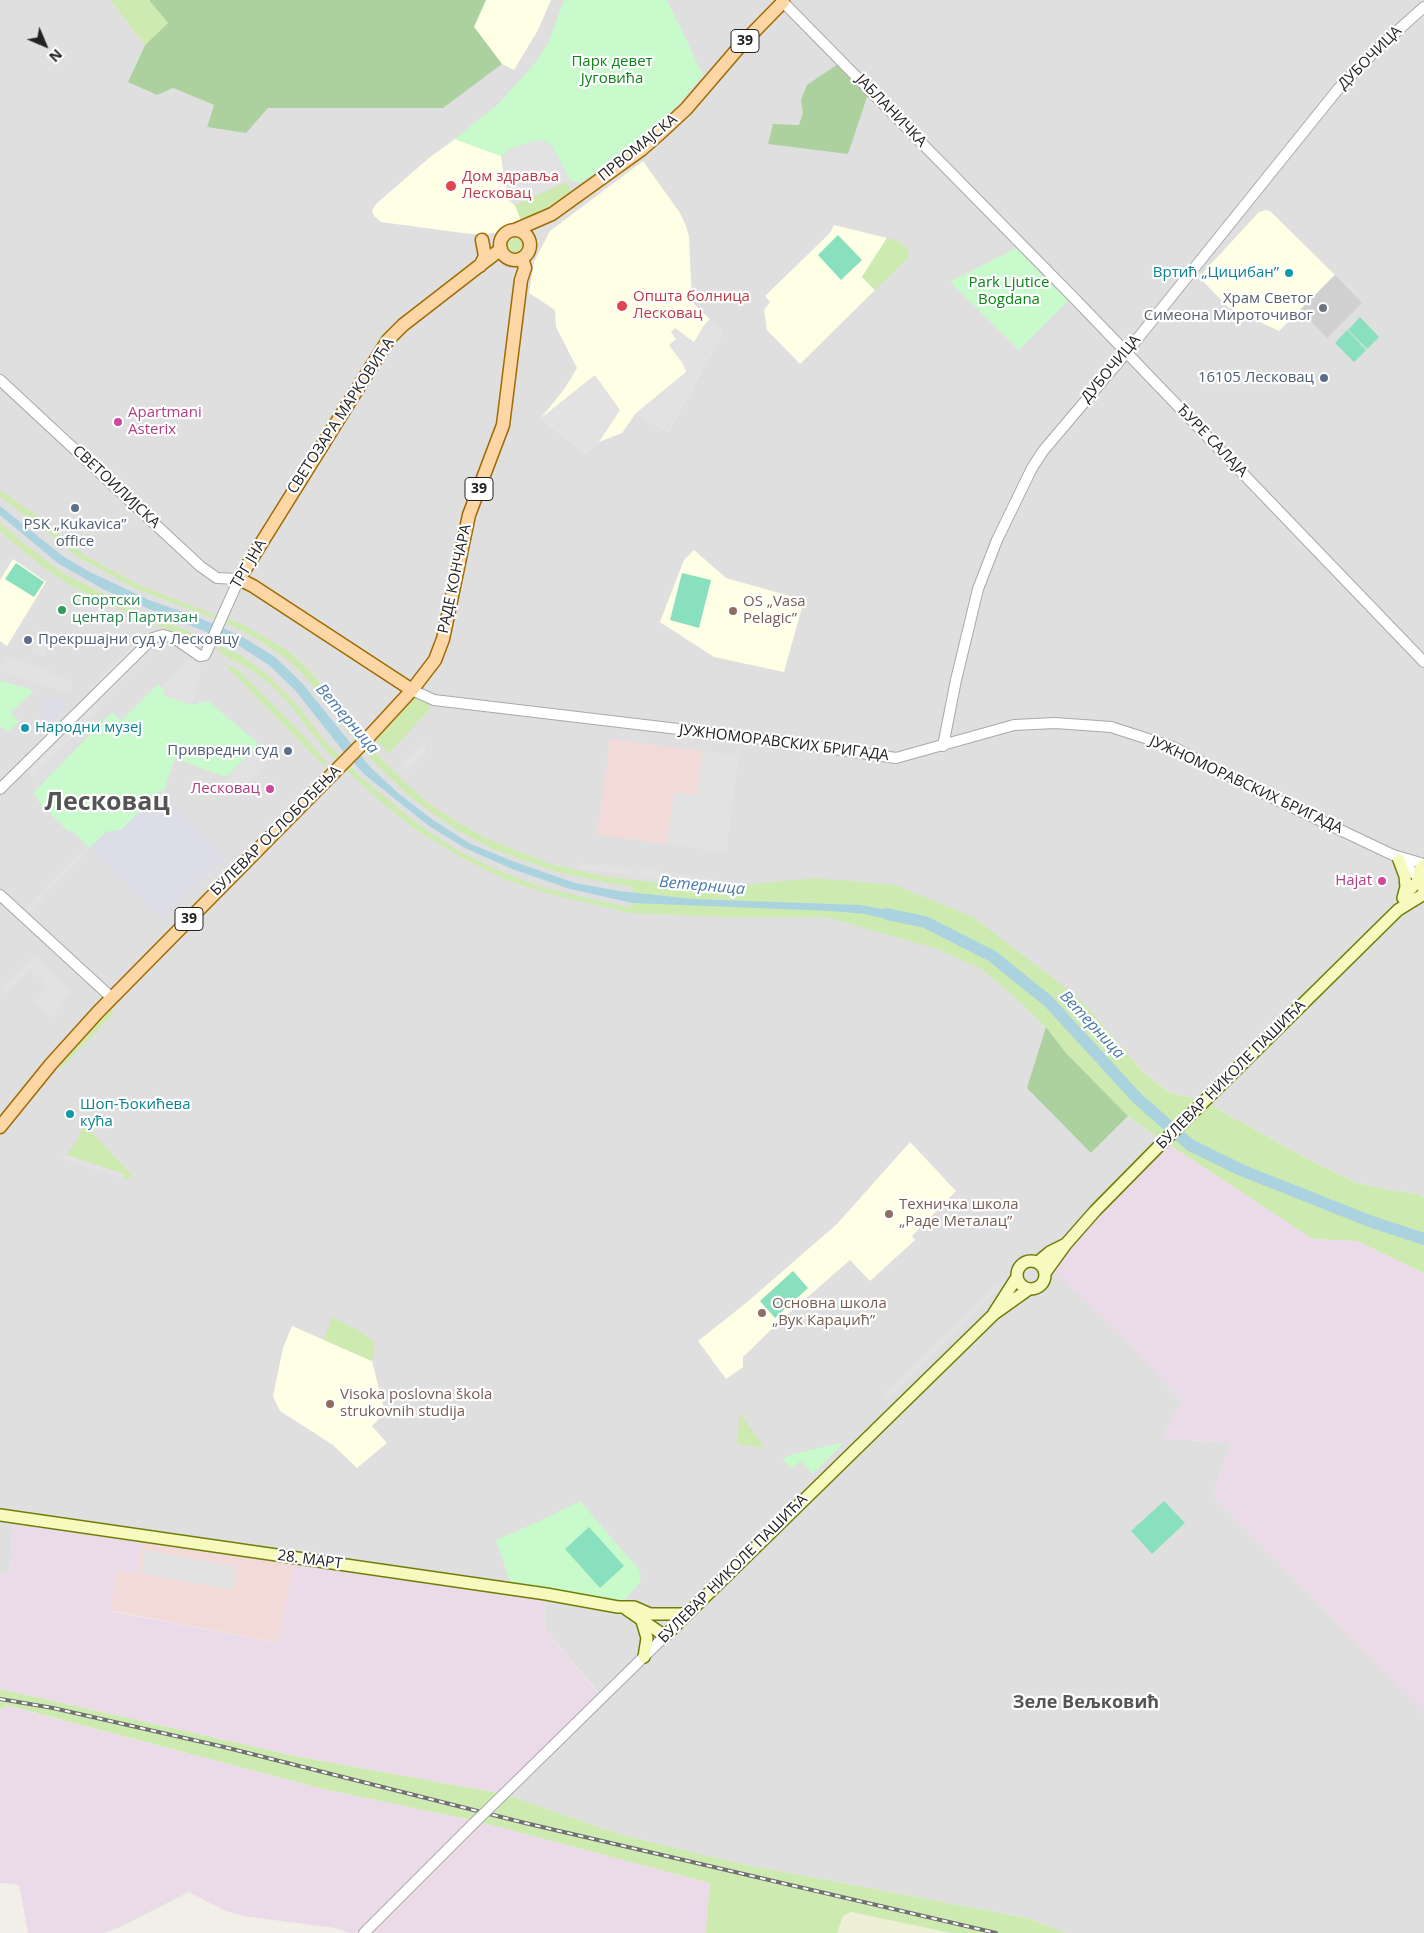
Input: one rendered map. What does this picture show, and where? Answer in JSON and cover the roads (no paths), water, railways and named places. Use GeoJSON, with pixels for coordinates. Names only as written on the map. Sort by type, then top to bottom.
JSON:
{"type":"FeatureCollection","features":[{"type":"Feature","properties":{"kind":"main road","name":"ПРВОМАЈСКА"},"geometry":{"type":"LineString","coordinates":[[515,230],[552,214],[641,150],[686,109],[741,45],[783,1]]}},
{"type":"Feature","properties":{"kind":"main road"},"geometry":{"type":"LineString","coordinates":[[529,239],[552,214]]}},
{"type":"Feature","properties":{"kind":"main road"},"geometry":{"type":"LineString","coordinates":[[515,230],[523,232],[529,239],[529,249],[522,258],[509,258],[501,249],[503,236],[506,233],[515,230]]}},
{"type":"Feature","properties":{"kind":"main road"},"geometry":{"type":"LineString","coordinates":[[480,266],[485,256],[482,240]]}},
{"type":"Feature","properties":{"kind":"main road","name":"СВЕТОЗАРА МАРКОВИЋА"},"geometry":{"type":"LineString","coordinates":[[280,513],[388,340],[403,325],[501,249]]}},
{"type":"Feature","properties":{"kind":"main road","name":"РАДЕ КОНЧАРА"},"geometry":{"type":"LineString","coordinates":[[412,690],[435,660],[443,639],[469,515],[503,425],[521,280],[526,268],[522,258]]}},
{"type":"Feature","properties":{"kind":"main road","name":"ТРГ ЈНА"},"geometry":{"type":"LineString","coordinates":[[239,579],[280,513]]}},
{"type":"Feature","properties":{"kind":"main road","name":"ЈУЖНОМОРАВСКИХ БРИГАДА"},"geometry":{"type":"LineString","coordinates":[[239,579],[253,586],[412,690]]}},
{"type":"Feature","properties":{"kind":"main road","name":"БУЛЕВАР ОСЛОБОЂЕЊА"},"geometry":{"type":"LineString","coordinates":[[0,1127],[51,1064],[112,998],[364,742],[412,690]]}},
{"type":"Feature","properties":{"kind":"main road"},"geometry":{"type":"LineString","coordinates":[[1396,858],[1405,876],[1406,888],[1403,898]]}},
{"type":"Feature","properties":{"kind":"main road","name":"БУЛЕВАР НИКОЛЕ ПАШИЋА"},"geometry":{"type":"LineString","coordinates":[[1398,910],[1403,898],[1420,882],[1420,870],[1424,865]]}},
{"type":"Feature","properties":{"kind":"main road","name":"БУЛЕВАР НИКОЛЕ ПАШИЋА"},"geometry":{"type":"LineString","coordinates":[[665,1636],[994,1314],[1029,1289],[1034,1289],[1041,1285],[1045,1273],[1066,1244],[1164,1141],[1398,910],[1424,894]]}},
{"type":"Feature","properties":{"kind":"main road","name":"БУЛЕВАР НИКОЛЕ ПАШИЋА"},"geometry":{"type":"LineString","coordinates":[[994,1314],[1017,1277],[1018,1268],[1025,1262],[1038,1262],[1050,1252],[1066,1244]]}},
{"type":"Feature","properties":{"kind":"main road"},"geometry":{"type":"LineString","coordinates":[[1038,1262],[1044,1268],[1045,1273]]}},
{"type":"Feature","properties":{"kind":"main road"},"geometry":{"type":"LineString","coordinates":[[1017,1277],[1021,1285],[1029,1289]]}},
{"type":"Feature","properties":{"kind":"main road","name":"28. МАРТ"},"geometry":{"type":"LineString","coordinates":[[0,1515],[546,1594],[620,1607],[646,1617],[665,1636]]}},
{"type":"Feature","properties":{"kind":"main road"},"geometry":{"type":"LineString","coordinates":[[644,1657],[647,1638],[646,1617],[688,1614]]}},
{"type":"Feature","properties":{"kind":"street","name":"ЈАБЛАНИЧКА"},"geometry":{"type":"LineString","coordinates":[[783,1],[998,221]]}},
{"type":"Feature","properties":{"kind":"street","name":"ДУБОЧИЦА"},"geometry":{"type":"LineString","coordinates":[[943,746],[949,710],[978,589],[997,540],[1032,468],[1043,450],[1126,353],[1339,88],[1377,49],[1424,7]]}},
{"type":"Feature","properties":{"kind":"street","name":"ЂУРЕ САЛАЈА"},"geometry":{"type":"LineString","coordinates":[[998,221],[1424,662]]}},
{"type":"Feature","properties":{"kind":"street","name":"СВЕТОИЛИЈСКА"},"geometry":{"type":"LineString","coordinates":[[0,380],[200,566],[217,578],[239,579]]}},
{"type":"Feature","properties":{"kind":"street","name":"ТРГ ЈНА"},"geometry":{"type":"LineString","coordinates":[[0,788],[153,638],[163,635],[174,638],[200,656],[207,651],[239,579]]}},
{"type":"Feature","properties":{"kind":"street","name":"ЈУЖНОМОРАВСКИХ БРИГАДА"},"geometry":{"type":"LineString","coordinates":[[412,690],[434,700],[771,740],[888,757],[902,757],[1014,725],[1055,723],[1111,727],[1173,747],[1256,790],[1396,858],[1424,865]]}},
{"type":"Feature","properties":{"kind":"street","name":"ЈУЖНОМОРАВСКИХ БРИГАДА"},"geometry":{"type":"LineString","coordinates":[[1396,858],[1420,882]]}},
{"type":"Feature","properties":{"kind":"street"},"geometry":{"type":"LineString","coordinates":[[0,895],[112,998]]}},
{"type":"Feature","properties":{"kind":"street","name":"БУЛЕВАР НИКОЛЕ ПАШИЋА"},"geometry":{"type":"LineString","coordinates":[[364,1933],[665,1636]]}},
{"type":"Feature","properties":{"kind":"water"},"geometry":{"type":"Polygon","coordinates":[[[0,506],[64,557],[88,571],[149,600],[200,618],[241,636],[275,657],[302,683],[370,767],[399,794],[433,820],[469,843],[512,861],[575,883],[619,891],[693,899],[860,905],[905,913],[903,923],[865,914],[831,911],[632,903],[570,889],[512,869],[465,848],[429,826],[365,775],[343,751],[295,690],[269,665],[236,644],[127,600],[103,589],[59,564],[0,515],[0,506]]]}},
{"type":"Feature","properties":{"kind":"waterway","name":"Ветерница"},"geometry":{"type":"LineString","coordinates":[[887,914],[925,922],[992,956],[1048,1001],[1137,1098],[1190,1145],[1241,1170],[1372,1222],[1424,1239]]}},
{"type":"Feature","properties":{"kind":"railway"},"geometry":{"type":"LineString","coordinates":[[0,1699],[53,1708],[224,1747],[525,1823],[996,1933]]}},
{"type":"Feature","properties":{"kind":"place","name":"Дом здравља Лесковац"},"geometry":{"type":"Point","coordinates":[451,186]}},
{"type":"Feature","properties":{"kind":"place","name":"Вртић „Цицибан”"},"geometry":{"type":"Point","coordinates":[1289,273]}},
{"type":"Feature","properties":{"kind":"place","name":"Општа болница Лесковац"},"geometry":{"type":"Point","coordinates":[622,306]}},
{"type":"Feature","properties":{"kind":"place","name":"Храм Светог Симеона Мироточивог"},"geometry":{"type":"Point","coordinates":[1323,308]}},
{"type":"Feature","properties":{"kind":"place","name":"16105 Лесковац"},"geometry":{"type":"Point","coordinates":[1324,378]}},
{"type":"Feature","properties":{"kind":"place","name":"Apartmani Asterix"},"geometry":{"type":"Point","coordinates":[118,422]}},
{"type":"Feature","properties":{"kind":"place","name":"PSK „Kukavica” office"},"geometry":{"type":"Point","coordinates":[75,508]}},
{"type":"Feature","properties":{"kind":"place","name":"Спортски центар Партизан"},"geometry":{"type":"Point","coordinates":[62,610]}},
{"type":"Feature","properties":{"kind":"place","name":"OS „Vasa Pelagic”"},"geometry":{"type":"Point","coordinates":[733,611]}},
{"type":"Feature","properties":{"kind":"place","name":"Прекршајни суд у Лесковцу"},"geometry":{"type":"Point","coordinates":[28,640]}},
{"type":"Feature","properties":{"kind":"place","name":"Народни музеј"},"geometry":{"type":"Point","coordinates":[25,728]}},
{"type":"Feature","properties":{"kind":"place","name":"Привредни суд"},"geometry":{"type":"Point","coordinates":[288,751]}},
{"type":"Feature","properties":{"kind":"place","name":"Лесковац"},"geometry":{"type":"Point","coordinates":[270,789]}},
{"type":"Feature","properties":{"kind":"place","name":"Hajat"},"geometry":{"type":"Point","coordinates":[1382,881]}},
{"type":"Feature","properties":{"kind":"place","name":"Шоп-Ђокићева кућа"},"geometry":{"type":"Point","coordinates":[70,1114]}},
{"type":"Feature","properties":{"kind":"place","name":"Техничка школа „Раде Металац”"},"geometry":{"type":"Point","coordinates":[889,1214]}},
{"type":"Feature","properties":{"kind":"place","name":"Основна школа „Вук Караџић”"},"geometry":{"type":"Point","coordinates":[762,1313]}},
{"type":"Feature","properties":{"kind":"place","name":"Visoka poslovna škola strukovnih studija"},"geometry":{"type":"Point","coordinates":[330,1404]}},
{"type":"Feature","properties":{"kind":"district","name":"Лесковац"},"geometry":{"type":"Point","coordinates":[107,803]}},
{"type":"Feature","properties":{"kind":"district","name":"Зеле Вељковић"},"geometry":{"type":"Point","coordinates":[1086,1703]}},
{"type":"Feature","properties":{"kind":"park label","name":"Парк девет Југовића"},"geometry":{"type":"Point","coordinates":[612,70]}},
{"type":"Feature","properties":{"kind":"park label","name":"Park Ljutice Bogdana"},"geometry":{"type":"Point","coordinates":[1009,292]}}]}
